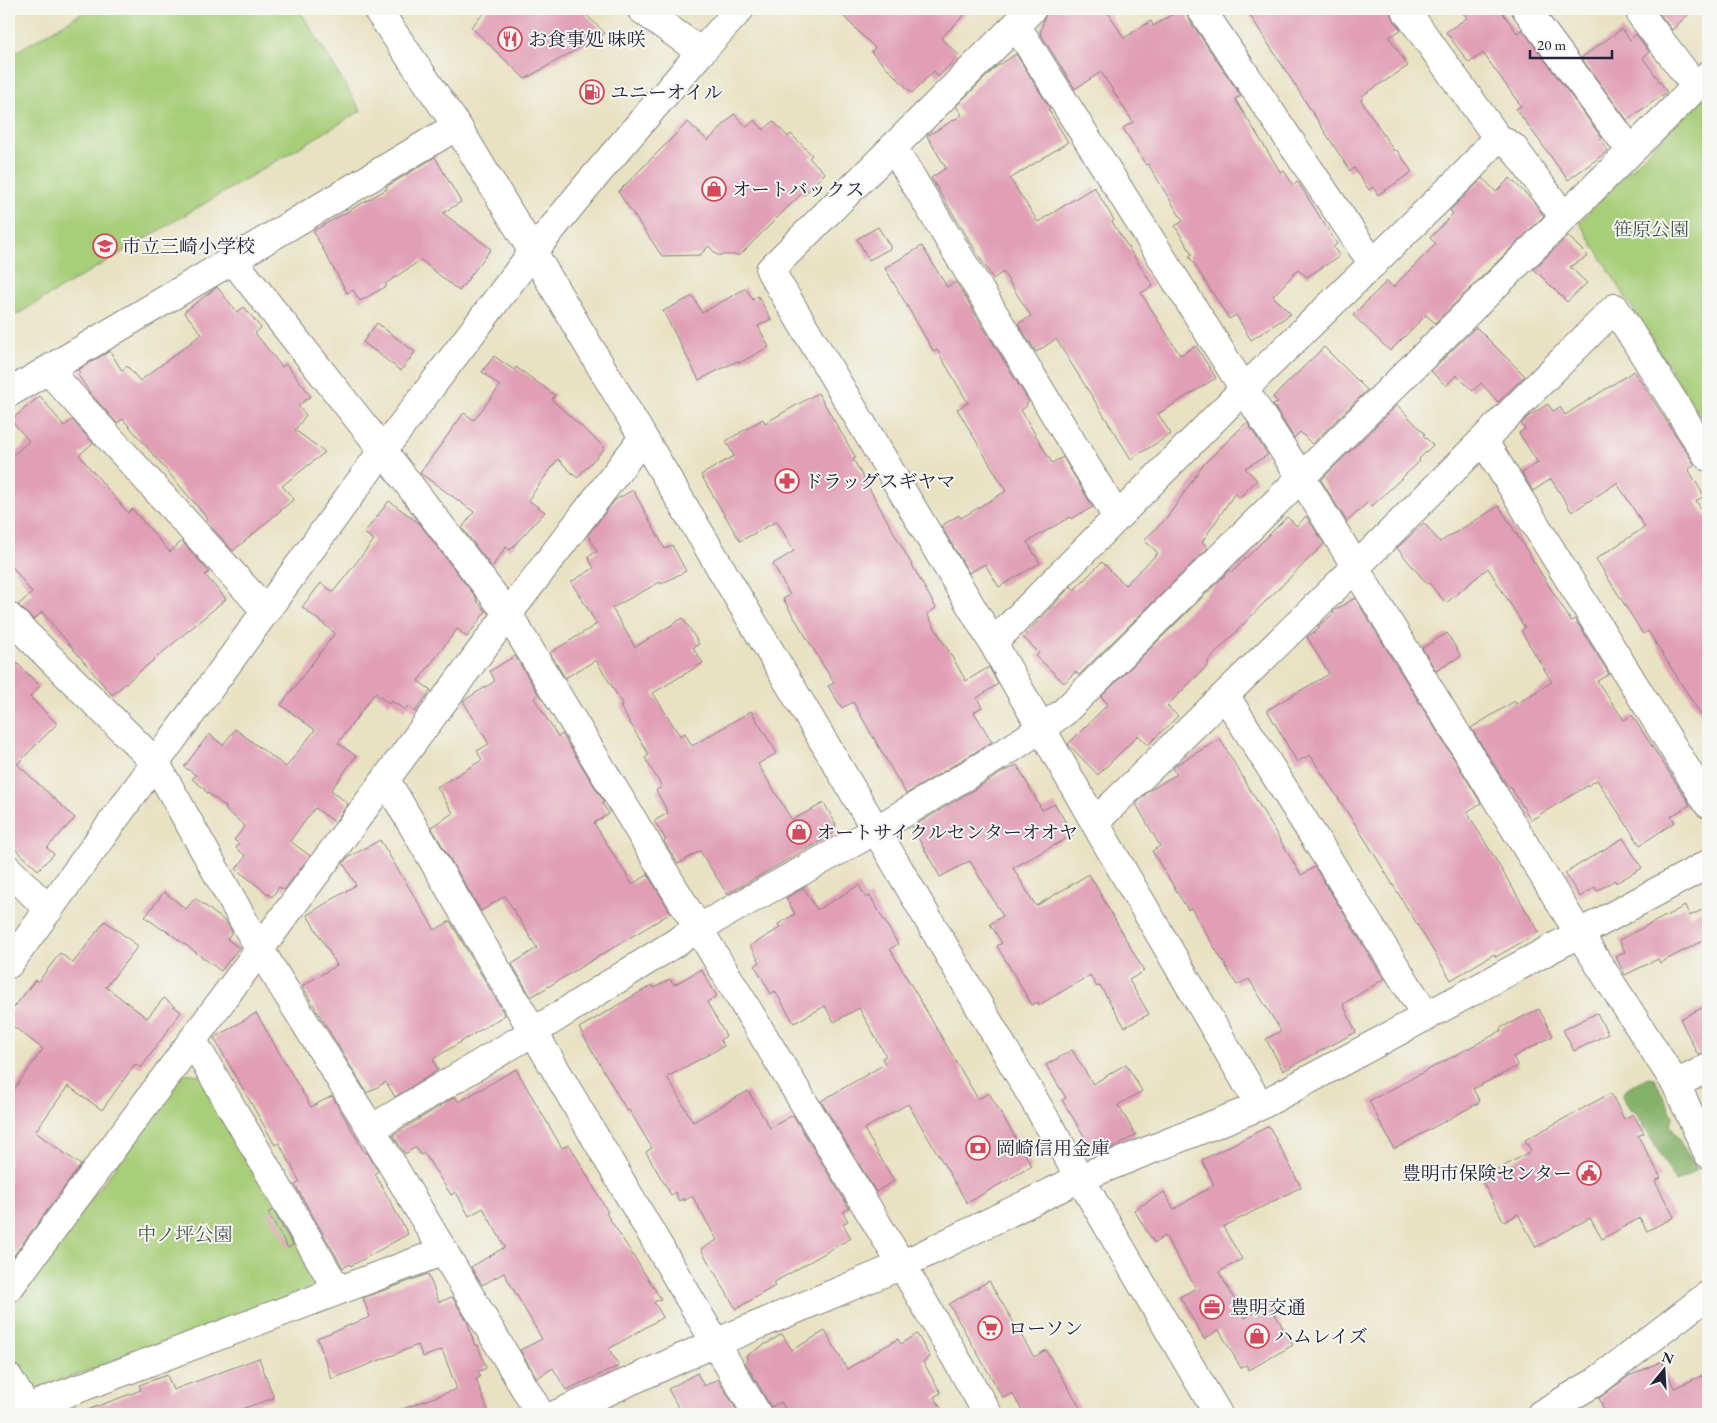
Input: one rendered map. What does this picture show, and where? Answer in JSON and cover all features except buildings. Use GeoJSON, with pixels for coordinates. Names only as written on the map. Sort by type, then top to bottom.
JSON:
{"type":"FeatureCollection","features":[{"type":"Feature","properties":{"kind":"street"},"geometry":{"type":"LineString","coordinates":[[377,9],[457,126],[533,252],[876,830],[1218,1414]]}},
{"type":"Feature","properties":{"kind":"street"},"geometry":{"type":"LineString","coordinates":[[641,9],[701,52]]}},
{"type":"Feature","properties":{"kind":"street"},"geometry":{"type":"LineString","coordinates":[[9,964],[383,450],[533,252],[584,189],[740,9]]}},
{"type":"Feature","properties":{"kind":"street"},"geometry":{"type":"LineString","coordinates":[[1201,9],[1373,264]]}},
{"type":"Feature","properties":{"kind":"street"},"geometry":{"type":"LineString","coordinates":[[1405,9],[1497,137],[1513,146],[1564,217]]}},
{"type":"Feature","properties":{"kind":"street"},"geometry":{"type":"LineString","coordinates":[[1526,9],[1631,151]]}},
{"type":"Feature","properties":{"kind":"street"},"geometry":{"type":"LineString","coordinates":[[372,1129],[533,1032],[699,928],[876,830],[1012,748],[1062,713],[1702,81],[1641,15],[1640,9]]}},
{"type":"Feature","properties":{"kind":"street"},"geometry":{"type":"LineString","coordinates":[[1260,1106],[1094,822],[993,643],[770,270],[1024,17],[1244,389],[1301,477],[1580,935],[1676,1084],[1708,1154]]}},
{"type":"Feature","properties":{"kind":"street"},"geometry":{"type":"LineString","coordinates":[[9,393],[457,126]]}},
{"type":"Feature","properties":{"kind":"street"},"geometry":{"type":"LineString","coordinates":[[993,643],[1244,389],[1470,169],[1497,137]]}},
{"type":"Feature","properties":{"kind":"street"},"geometry":{"type":"LineString","coordinates":[[894,147],[1117,517]]}},
{"type":"Feature","properties":{"kind":"street"},"geometry":{"type":"LineString","coordinates":[[232,259],[383,450],[508,614],[902,1265],[988,1414]]}},
{"type":"Feature","properties":{"kind":"street"},"geometry":{"type":"LineString","coordinates":[[1094,822],[1355,568],[1615,308],[1708,457]]}},
{"type":"Feature","properties":{"kind":"street"},"geometry":{"type":"LineString","coordinates":[[48,370],[266,611]]}},
{"type":"Feature","properties":{"kind":"street"},"geometry":{"type":"LineString","coordinates":[[9,1288],[508,614],[643,438]]}},
{"type":"Feature","properties":{"kind":"street"},"geometry":{"type":"LineString","coordinates":[[1483,440],[1708,804]]}},
{"type":"Feature","properties":{"kind":"street"},"geometry":{"type":"LineString","coordinates":[[9,617],[156,762],[260,950],[372,1129],[540,1414]]}},
{"type":"Feature","properties":{"kind":"street"},"geometry":{"type":"LineString","coordinates":[[1225,695],[1427,1017]]}},
{"type":"Feature","properties":{"kind":"street"},"geometry":{"type":"LineString","coordinates":[[386,780],[757,1414]]}},
{"type":"Feature","properties":{"kind":"street"},"geometry":{"type":"LineString","coordinates":[[557,1414],[715,1343],[902,1265],[1080,1178],[1260,1106],[1580,935],[1708,864]]}},
{"type":"Feature","properties":{"kind":"street"},"geometry":{"type":"LineString","coordinates":[[9,870],[49,910]]}},
{"type":"Feature","properties":{"kind":"street"},"geometry":{"type":"LineString","coordinates":[[193,1041],[338,1291]]}},
{"type":"Feature","properties":{"kind":"street"},"geometry":{"type":"LineString","coordinates":[[1676,1084],[1708,1068]]}},
{"type":"Feature","properties":{"kind":"street"},"geometry":{"type":"LineString","coordinates":[[9,1378],[28,1411],[444,1251]]}},
{"type":"Feature","properties":{"kind":"street"},"geometry":{"type":"LineString","coordinates":[[1541,1414],[1594,1384],[1708,1295]]}},
{"type":"Feature","properties":{"kind":"green space","name":"市立三崎小学校"},"geometry":{"type":"Polygon","coordinates":[[[89,9],[299,9],[361,111],[9,319],[9,56],[89,9]]]}},
{"type":"Feature","properties":{"kind":"green space","name":"笹原公園"},"geometry":{"type":"Polygon","coordinates":[[[1703,96],[1708,105],[1708,430],[1579,222],[1703,96]]]}},
{"type":"Feature","properties":{"kind":"green space","name":"中ノ坪公園"},"geometry":{"type":"Polygon","coordinates":[[[185,1073],[205,1076],[318,1272],[313,1288],[41,1388],[27,1382],[9,1349],[9,1310],[185,1073]]]}},
{"type":"Feature","properties":{"kind":"green space"},"geometry":{"type":"Polygon","coordinates":[[[1648,1077],[1654,1078],[1673,1116],[1670,1125],[1697,1170],[1676,1182],[1636,1112],[1630,1110],[1622,1095],[1625,1090],[1648,1077]]]}},
{"type":"Feature","properties":{"kind":"place","name":"お食事処 味咲"},"geometry":{"type":"Point","coordinates":[510,39]}},
{"type":"Feature","properties":{"kind":"place","name":"ユニーオイル"},"geometry":{"type":"Point","coordinates":[592,92]}},
{"type":"Feature","properties":{"kind":"place","name":"オートバックス"},"geometry":{"type":"Point","coordinates":[714,189]}},
{"type":"Feature","properties":{"kind":"place","name":"市立三崎小学校"},"geometry":{"type":"Point","coordinates":[105,246]}},
{"type":"Feature","properties":{"kind":"place","name":"ドラッグスギヤマ"},"geometry":{"type":"Point","coordinates":[787,481]}},
{"type":"Feature","properties":{"kind":"place","name":"オートサイクルセンターオオヤ"},"geometry":{"type":"Point","coordinates":[799,832]}},
{"type":"Feature","properties":{"kind":"place","name":"岡崎信用金庫"},"geometry":{"type":"Point","coordinates":[978,1148]}},
{"type":"Feature","properties":{"kind":"place","name":"豊明市保険センター"},"geometry":{"type":"Point","coordinates":[1589,1173]}},
{"type":"Feature","properties":{"kind":"place","name":"豊明交通"},"geometry":{"type":"Point","coordinates":[1212,1307]}},
{"type":"Feature","properties":{"kind":"place","name":"ローソン"},"geometry":{"type":"Point","coordinates":[990,1328]}},
{"type":"Feature","properties":{"kind":"place","name":"ハムレイズ"},"geometry":{"type":"Point","coordinates":[1257,1336]}}]}
